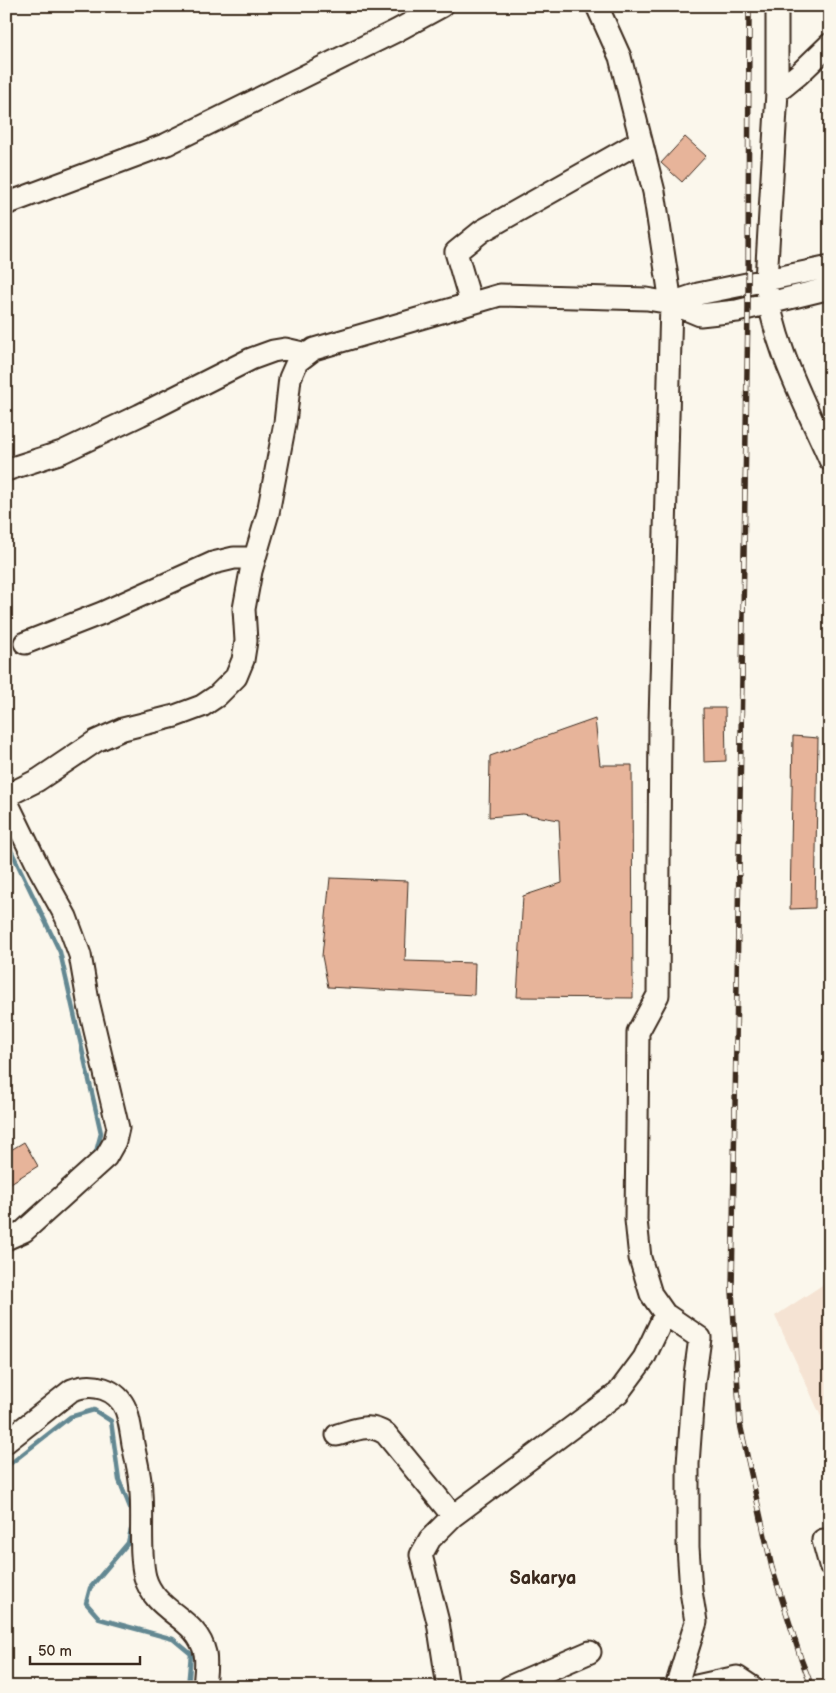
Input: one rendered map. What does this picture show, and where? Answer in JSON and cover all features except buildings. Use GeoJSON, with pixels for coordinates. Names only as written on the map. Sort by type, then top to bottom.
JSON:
{"type":"FeatureCollection","features":[{"type":"Feature","properties":{"kind":"street"},"geometry":{"type":"LineString","coordinates":[[6,204],[167,144],[396,31],[442,6]]}},
{"type":"Feature","properties":{"kind":"street"},"geometry":{"type":"LineString","coordinates":[[597,6],[620,57],[654,192],[671,303],[660,721],[658,995],[638,1032],[636,1220],[640,1258],[651,1294],[665,1314],[700,1338],[694,1382],[688,1464],[688,1547],[691,1591],[696,1622],[676,1687]]}},
{"type":"Feature","properties":{"kind":"street"},"geometry":{"type":"LineString","coordinates":[[777,6],[777,92],[766,281],[768,303],[782,351],[830,460]]}},
{"type":"Feature","properties":{"kind":"street"},"geometry":{"type":"LineString","coordinates":[[777,92],[830,44]]}},
{"type":"Feature","properties":{"kind":"street"},"geometry":{"type":"LineString","coordinates":[[470,303],[456,252],[482,231],[641,141]]}},
{"type":"Feature","properties":{"kind":"street"},"geometry":{"type":"LineString","coordinates":[[671,303],[698,294],[830,267]]}},
{"type":"Feature","properties":{"kind":"street"},"geometry":{"type":"LineString","coordinates":[[6,796],[38,780],[96,741],[123,729],[175,716],[202,706],[217,696],[236,677],[243,660],[246,641],[244,609],[255,558],[268,514],[285,423],[290,378],[297,362],[314,349],[500,295],[647,299],[671,303],[700,315],[737,312],[830,288]]}},
{"type":"Feature","properties":{"kind":"street"},"geometry":{"type":"LineString","coordinates":[[6,470],[62,452],[251,359],[285,349],[308,354]]}},
{"type":"Feature","properties":{"kind":"street"},"geometry":{"type":"LineString","coordinates":[[25,643],[102,613],[213,563],[234,558],[255,558]]}},
{"type":"Feature","properties":{"kind":"street"},"geometry":{"type":"LineString","coordinates":[[6,800],[39,868],[66,917],[80,955],[88,1001],[118,1128],[116,1141],[106,1156],[24,1231],[6,1239]]}},
{"type":"Feature","properties":{"kind":"street"},"geometry":{"type":"LineString","coordinates":[[448,1687],[438,1622],[421,1555],[430,1539],[453,1516],[618,1393],[644,1358],[665,1314]]}},
{"type":"Feature","properties":{"kind":"street"},"geometry":{"type":"LineString","coordinates":[[6,1442],[72,1390],[80,1387],[98,1386],[107,1389],[119,1399],[127,1412],[141,1491],[144,1575],[151,1592],[161,1604],[187,1623],[198,1636],[205,1653],[204,1687]]}},
{"type":"Feature","properties":{"kind":"street"},"geometry":{"type":"LineString","coordinates":[[337,1435],[368,1427],[386,1434],[453,1516]]}},
{"type":"Feature","properties":{"kind":"street"},"geometry":{"type":"LineString","coordinates":[[823,1540],[830,1565]]}},
{"type":"Feature","properties":{"kind":"street"},"geometry":{"type":"LineString","coordinates":[[508,1687],[590,1652]]}},
{"type":"Feature","properties":{"kind":"street"},"geometry":{"type":"LineString","coordinates":[[692,1687],[737,1676],[752,1687]]}},
{"type":"Feature","properties":{"kind":"shaded area"},"geometry":{"type":"Polygon","coordinates":[[[830,1280],[830,1436],[775,1316],[830,1280]]]}},
{"type":"Feature","properties":{"kind":"waterway"},"geometry":{"type":"LineString","coordinates":[[6,840],[60,952],[101,1133],[96,1152],[93,1155]]}},
{"type":"Feature","properties":{"kind":"waterway"},"geometry":{"type":"LineString","coordinates":[[6,1467],[70,1417],[94,1410],[111,1421],[119,1480],[133,1515]]}},
{"type":"Feature","properties":{"kind":"waterway"},"geometry":{"type":"LineString","coordinates":[[132,1525],[128,1543],[90,1588],[86,1603],[100,1619],[173,1639],[191,1654],[188,1687]]}},
{"type":"Feature","properties":{"kind":"railway"},"geometry":{"type":"LineString","coordinates":[[749,6],[748,309],[732,1290],[740,1424],[772,1568],[801,1659],[812,1687]]}},
{"type":"Feature","properties":{"kind":"district","name":"Sakarya"},"geometry":{"type":"Point","coordinates":[543,1578]}}]}
